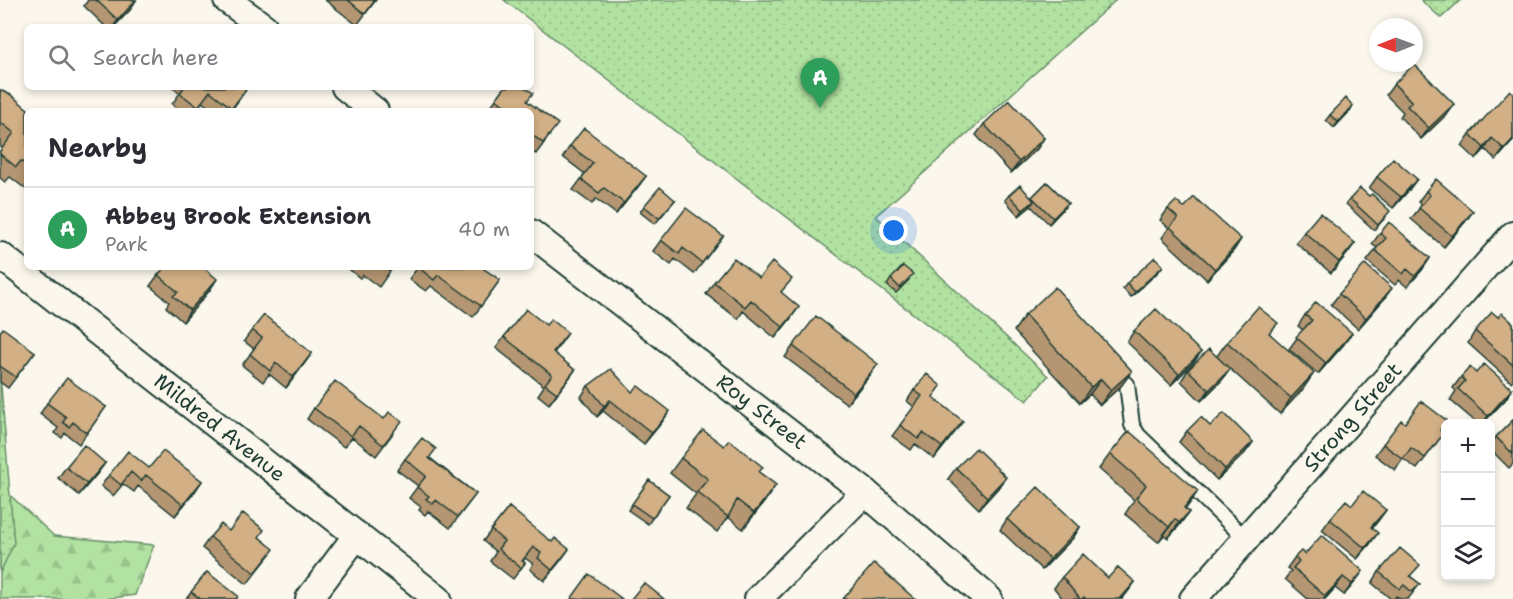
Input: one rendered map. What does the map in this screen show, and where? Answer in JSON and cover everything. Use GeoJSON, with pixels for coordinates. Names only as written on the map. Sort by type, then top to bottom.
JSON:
{"type":"FeatureCollection","features":[{"type":"Feature","properties":{"kind":"street"},"geometry":{"type":"LineString","coordinates":[[227,0],[260,24]]}},
{"type":"Feature","properties":{"kind":"street"},"geometry":{"type":"LineString","coordinates":[[349,90],[371,108]]}},
{"type":"Feature","properties":{"kind":"street","name":"Roy Street"},"geometry":{"type":"LineString","coordinates":[[534,235],[865,492],[989,599]]}},
{"type":"Feature","properties":{"kind":"street","name":"Strong Street"},"geometry":{"type":"LineString","coordinates":[[1193,599],[1513,235]]}},
{"type":"Feature","properties":{"kind":"street","name":"Mildred Avenue"},"geometry":{"type":"LineString","coordinates":[[1,256],[438,599]]}},
{"type":"Feature","properties":{"kind":"street"},"geometry":{"type":"LineString","coordinates":[[758,599],[865,492]]}},
{"type":"Feature","properties":{"kind":"street"},"geometry":{"type":"LineString","coordinates":[[309,599],[357,535]]}},
{"type":"Feature","properties":{"kind":"lane"},"geometry":{"type":"LineString","coordinates":[[1127,384],[1132,425],[1138,435],[1246,540]]}},
{"type":"Feature","properties":{"kind":"green space"},"geometry":{"type":"Polygon","coordinates":[[[504,0],[1116,0],[876,216],[1048,376],[1027,401],[504,0]]]}},
{"type":"Feature","properties":{"kind":"green space"},"geometry":{"type":"Polygon","coordinates":[[[1421,0],[1461,0],[1441,18],[1421,0]]]}},
{"type":"Feature","properties":{"kind":"green space"},"geometry":{"type":"Polygon","coordinates":[[[0,374],[14,543],[0,573],[0,374]]]}},
{"type":"Feature","properties":{"kind":"green space"},"geometry":{"type":"Polygon","coordinates":[[[0,486],[54,536],[154,545],[135,595],[105,599],[0,599],[0,486]]]}},
{"type":"Feature","properties":{"kind":"building"},"geometry":{"type":"Polygon","coordinates":[[[96,0],[136,0],[118,20],[96,0]]]}},
{"type":"Feature","properties":{"kind":"building"},"geometry":{"type":"Polygon","coordinates":[[[348,0],[375,0],[365,14],[348,0]]]}},
{"type":"Feature","properties":{"kind":"building"},"geometry":{"type":"Polygon","coordinates":[[[1406,72],[1422,72],[1454,104],[1429,128],[1407,106],[1412,102],[1394,84],[1406,72]]]}},
{"type":"Feature","properties":{"kind":"building"},"geometry":{"type":"Polygon","coordinates":[[[0,90],[11,95],[26,108],[24,108],[24,164],[21,161],[16,167],[0,154],[14,133],[0,122],[0,90]]]}},
{"type":"Feature","properties":{"kind":"building"},"geometry":{"type":"Polygon","coordinates":[[[182,90],[246,90],[232,108],[210,91],[198,107],[180,93],[182,90]]]}},
{"type":"Feature","properties":{"kind":"building"},"geometry":{"type":"Polygon","coordinates":[[[503,90],[528,90],[533,93],[527,101],[558,124],[543,143],[534,136],[534,108],[508,108],[496,99],[503,90]]]}},
{"type":"Feature","properties":{"kind":"building"},"geometry":{"type":"Polygon","coordinates":[[[1510,90],[1513,93],[1513,139],[1504,149],[1492,138],[1484,148],[1470,134],[1510,90]]]}},
{"type":"Feature","properties":{"kind":"building"},"geometry":{"type":"Polygon","coordinates":[[[1346,98],[1353,106],[1338,122],[1330,115],[1346,98]]]}},
{"type":"Feature","properties":{"kind":"building"},"geometry":{"type":"Polygon","coordinates":[[[1009,100],[1044,138],[1019,162],[984,124],[1009,100]]]}},
{"type":"Feature","properties":{"kind":"building"},"geometry":{"type":"Polygon","coordinates":[[[584,128],[646,176],[624,203],[604,188],[599,193],[581,179],[593,163],[570,146],[584,128]]]}},
{"type":"Feature","properties":{"kind":"building"},"geometry":{"type":"Polygon","coordinates":[[[1393,158],[1417,179],[1401,197],[1377,177],[1393,158]]]}},
{"type":"Feature","properties":{"kind":"building"},"geometry":{"type":"Polygon","coordinates":[[[1436,179],[1473,211],[1452,236],[1419,208],[1430,195],[1426,191],[1436,179]]]}},
{"type":"Feature","properties":{"kind":"building"},"geometry":{"type":"Polygon","coordinates":[[[1047,182],[1068,203],[1053,218],[1032,197],[1047,182]]]}},
{"type":"Feature","properties":{"kind":"building"},"geometry":{"type":"Polygon","coordinates":[[[1020,185],[1034,201],[1023,210],[1009,195],[1020,185]]]}},
{"type":"Feature","properties":{"kind":"building"},"geometry":{"type":"Polygon","coordinates":[[[660,187],[675,200],[659,218],[644,206],[660,187]]]}},
{"type":"Feature","properties":{"kind":"building"},"geometry":{"type":"Polygon","coordinates":[[[1360,188],[1369,196],[1372,194],[1390,211],[1378,225],[1350,199],[1360,188]]]}},
{"type":"Feature","properties":{"kind":"building"},"geometry":{"type":"Polygon","coordinates":[[[1194,197],[1241,239],[1215,269],[1170,227],[1178,218],[1168,209],[1176,201],[1184,208],[1194,197]]]}},
{"type":"Feature","properties":{"kind":"building"},"geometry":{"type":"Polygon","coordinates":[[[686,208],[723,236],[702,263],[683,248],[679,254],[661,240],[686,208]]]}},
{"type":"Feature","properties":{"kind":"building"},"geometry":{"type":"Polygon","coordinates":[[[1320,213],[1355,243],[1339,262],[1304,232],[1320,213]]]}},
{"type":"Feature","properties":{"kind":"building"},"geometry":{"type":"Polygon","coordinates":[[[1389,222],[1430,258],[1415,276],[1407,269],[1403,274],[1375,250],[1386,238],[1380,233],[1389,222]]]}},
{"type":"Feature","properties":{"kind":"building"},"geometry":{"type":"Polygon","coordinates":[[[1155,257],[1163,266],[1135,292],[1127,283],[1155,257]]]}},
{"type":"Feature","properties":{"kind":"building"},"geometry":{"type":"Polygon","coordinates":[[[734,258],[759,278],[772,262],[792,279],[781,292],[799,307],[783,327],[751,300],[745,307],[714,282],[734,258]]]}},
{"type":"Feature","properties":{"kind":"building"},"geometry":{"type":"Polygon","coordinates":[[[1365,264],[1392,288],[1366,318],[1339,294],[1365,264]]]}},
{"type":"Feature","properties":{"kind":"building"},"geometry":{"type":"Polygon","coordinates":[[[903,266],[913,274],[900,288],[891,279],[903,266]]]}},
{"type":"Feature","properties":{"kind":"building"},"geometry":{"type":"Polygon","coordinates":[[[162,270],[206,270],[217,279],[190,310],[173,296],[178,292],[158,275],[162,270]]]}},
{"type":"Feature","properties":{"kind":"building"},"geometry":{"type":"Polygon","coordinates":[[[422,270],[485,270],[500,280],[481,306],[438,275],[434,280],[422,270]]]}},
{"type":"Feature","properties":{"kind":"building"},"geometry":{"type":"Polygon","coordinates":[[[1055,287],[1132,371],[1111,390],[1101,379],[1091,387],[1025,315],[1055,287]]]}},
{"type":"Feature","properties":{"kind":"building"},"geometry":{"type":"Polygon","coordinates":[[[1316,302],[1352,333],[1326,363],[1296,337],[1312,320],[1305,315],[1316,302]]]}},
{"type":"Feature","properties":{"kind":"building"},"geometry":{"type":"Polygon","coordinates":[[[1258,307],[1278,323],[1269,333],[1314,373],[1291,398],[1227,342],[1258,307]]]}},
{"type":"Feature","properties":{"kind":"building"},"geometry":{"type":"Polygon","coordinates":[[[526,309],[546,325],[551,319],[568,333],[553,352],[575,370],[557,393],[545,384],[552,375],[504,337],[526,309]]]}},
{"type":"Feature","properties":{"kind":"building"},"geometry":{"type":"Polygon","coordinates":[[[1156,309],[1201,352],[1179,374],[1134,331],[1156,309]]]}},
{"type":"Feature","properties":{"kind":"building"},"geometry":{"type":"Polygon","coordinates":[[[1492,312],[1498,317],[1502,313],[1513,323],[1513,365],[1475,331],[1492,312]]]}},
{"type":"Feature","properties":{"kind":"building"},"geometry":{"type":"Polygon","coordinates":[[[264,315],[312,353],[293,377],[276,363],[270,371],[250,354],[262,338],[252,330],[264,315]]]}},
{"type":"Feature","properties":{"kind":"building"},"geometry":{"type":"Polygon","coordinates":[[[816,316],[878,364],[854,393],[793,346],[816,316]]]}},
{"type":"Feature","properties":{"kind":"building"},"geometry":{"type":"Polygon","coordinates":[[[3,328],[35,352],[16,377],[0,366],[0,332],[3,328]]]}},
{"type":"Feature","properties":{"kind":"building"},"geometry":{"type":"Polygon","coordinates":[[[1209,349],[1230,369],[1209,390],[1188,370],[1209,349]]]}},
{"type":"Feature","properties":{"kind":"building"},"geometry":{"type":"Polygon","coordinates":[[[1484,364],[1512,389],[1488,416],[1458,389],[1465,381],[1461,377],[1470,367],[1476,373],[1484,364]]]}},
{"type":"Feature","properties":{"kind":"building"},"geometry":{"type":"Polygon","coordinates":[[[611,369],[632,392],[638,386],[670,411],[652,433],[610,400],[604,406],[588,386],[611,369]]]}},
{"type":"Feature","properties":{"kind":"building"},"geometry":{"type":"Polygon","coordinates":[[[927,374],[941,386],[933,397],[963,421],[942,447],[923,433],[918,439],[900,425],[922,396],[914,390],[927,374]]]}},
{"type":"Feature","properties":{"kind":"building"},"geometry":{"type":"Polygon","coordinates":[[[67,378],[106,407],[87,433],[73,422],[69,427],[63,422],[66,417],[47,403],[67,378]]]}},
{"type":"Feature","properties":{"kind":"building"},"geometry":{"type":"Polygon","coordinates":[[[335,381],[384,419],[389,412],[402,421],[383,445],[359,426],[351,436],[314,408],[335,381]]]}},
{"type":"Feature","properties":{"kind":"building"},"geometry":{"type":"Polygon","coordinates":[[[1421,401],[1445,419],[1441,419],[1441,437],[1425,458],[1411,448],[1403,459],[1383,444],[1401,420],[1405,423],[1421,401]]]}},
{"type":"Feature","properties":{"kind":"building"},"geometry":{"type":"Polygon","coordinates":[[[1224,413],[1253,442],[1225,469],[1187,431],[1201,417],[1210,426],[1224,413]]]}},
{"type":"Feature","properties":{"kind":"building"},"geometry":{"type":"Polygon","coordinates":[[[1513,420],[1513,454],[1496,437],[1513,420]]]}},
{"type":"Feature","properties":{"kind":"building"},"geometry":{"type":"Polygon","coordinates":[[[703,430],[724,446],[729,440],[763,467],[759,472],[776,485],[754,513],[737,500],[728,517],[697,492],[708,479],[681,458],[703,430]]]}},
{"type":"Feature","properties":{"kind":"building"},"geometry":{"type":"Polygon","coordinates":[[[1129,431],[1198,491],[1184,508],[1189,512],[1179,523],[1175,519],[1169,527],[1136,498],[1146,485],[1110,454],[1129,431]]]}},
{"type":"Feature","properties":{"kind":"building"},"geometry":{"type":"Polygon","coordinates":[[[422,438],[436,449],[429,458],[476,494],[458,517],[436,500],[433,504],[426,499],[429,496],[417,487],[426,476],[405,459],[422,438]]]}},
{"type":"Feature","properties":{"kind":"building"},"geometry":{"type":"Polygon","coordinates":[[[84,445],[105,463],[87,484],[66,467],[84,445]]]}},
{"type":"Feature","properties":{"kind":"building"},"geometry":{"type":"Polygon","coordinates":[[[976,448],[1006,477],[987,497],[956,468],[976,448]]]}},
{"type":"Feature","properties":{"kind":"building"},"geometry":{"type":"Polygon","coordinates":[[[128,451],[149,468],[163,451],[202,481],[183,505],[146,475],[141,481],[131,472],[121,485],[109,475],[128,451]]]}},
{"type":"Feature","properties":{"kind":"building"},"geometry":{"type":"Polygon","coordinates":[[[649,480],[669,495],[652,518],[632,504],[649,480]]]}},
{"type":"Feature","properties":{"kind":"building"},"geometry":{"type":"Polygon","coordinates":[[[1038,487],[1080,527],[1050,559],[1007,519],[1038,487]]]}},
{"type":"Feature","properties":{"kind":"building"},"geometry":{"type":"Polygon","coordinates":[[[1363,491],[1386,510],[1371,527],[1378,533],[1365,548],[1330,519],[1346,500],[1352,505],[1363,491]]]}},
{"type":"Feature","properties":{"kind":"building"},"geometry":{"type":"Polygon","coordinates":[[[509,507],[552,542],[555,538],[569,549],[552,570],[538,558],[541,553],[533,547],[522,561],[525,563],[521,568],[498,549],[504,541],[491,530],[509,507]]]}},
{"type":"Feature","properties":{"kind":"building"},"geometry":{"type":"Polygon","coordinates":[[[243,513],[264,530],[259,537],[274,549],[255,573],[210,537],[221,524],[229,531],[243,513]]]}},
{"type":"Feature","properties":{"kind":"building"},"geometry":{"type":"Polygon","coordinates":[[[1322,535],[1363,571],[1352,584],[1343,577],[1325,596],[1293,568],[1299,561],[1295,557],[1301,551],[1305,554],[1322,535]]]}},
{"type":"Feature","properties":{"kind":"building"},"geometry":{"type":"Polygon","coordinates":[[[1400,548],[1420,565],[1410,576],[1420,584],[1412,592],[1404,585],[1400,589],[1379,572],[1400,548]]]}},
{"type":"Feature","properties":{"kind":"building"},"geometry":{"type":"Polygon","coordinates":[[[1083,554],[1108,578],[1118,567],[1135,582],[1120,599],[1086,599],[1084,597],[1080,599],[1062,577],[1083,554]]]}},
{"type":"Feature","properties":{"kind":"building"},"geometry":{"type":"Polygon","coordinates":[[[874,563],[915,599],[843,599],[874,563]]]}},
{"type":"Feature","properties":{"kind":"building"},"geometry":{"type":"Polygon","coordinates":[[[207,572],[238,596],[236,599],[201,599],[191,592],[207,572]]]}},
{"type":"Feature","properties":{"kind":"building"},"geometry":{"type":"Polygon","coordinates":[[[589,574],[622,599],[571,599],[589,574]]]}},
{"type":"Feature","properties":{"kind":"building"},"geometry":{"type":"Polygon","coordinates":[[[644,583],[664,599],[631,599],[644,583]]]}},
{"type":"Feature","properties":{"kind":"place","name":"Abbey Brook Extension"},"geometry":{"type":"Point","coordinates":[820,108]}}]}
